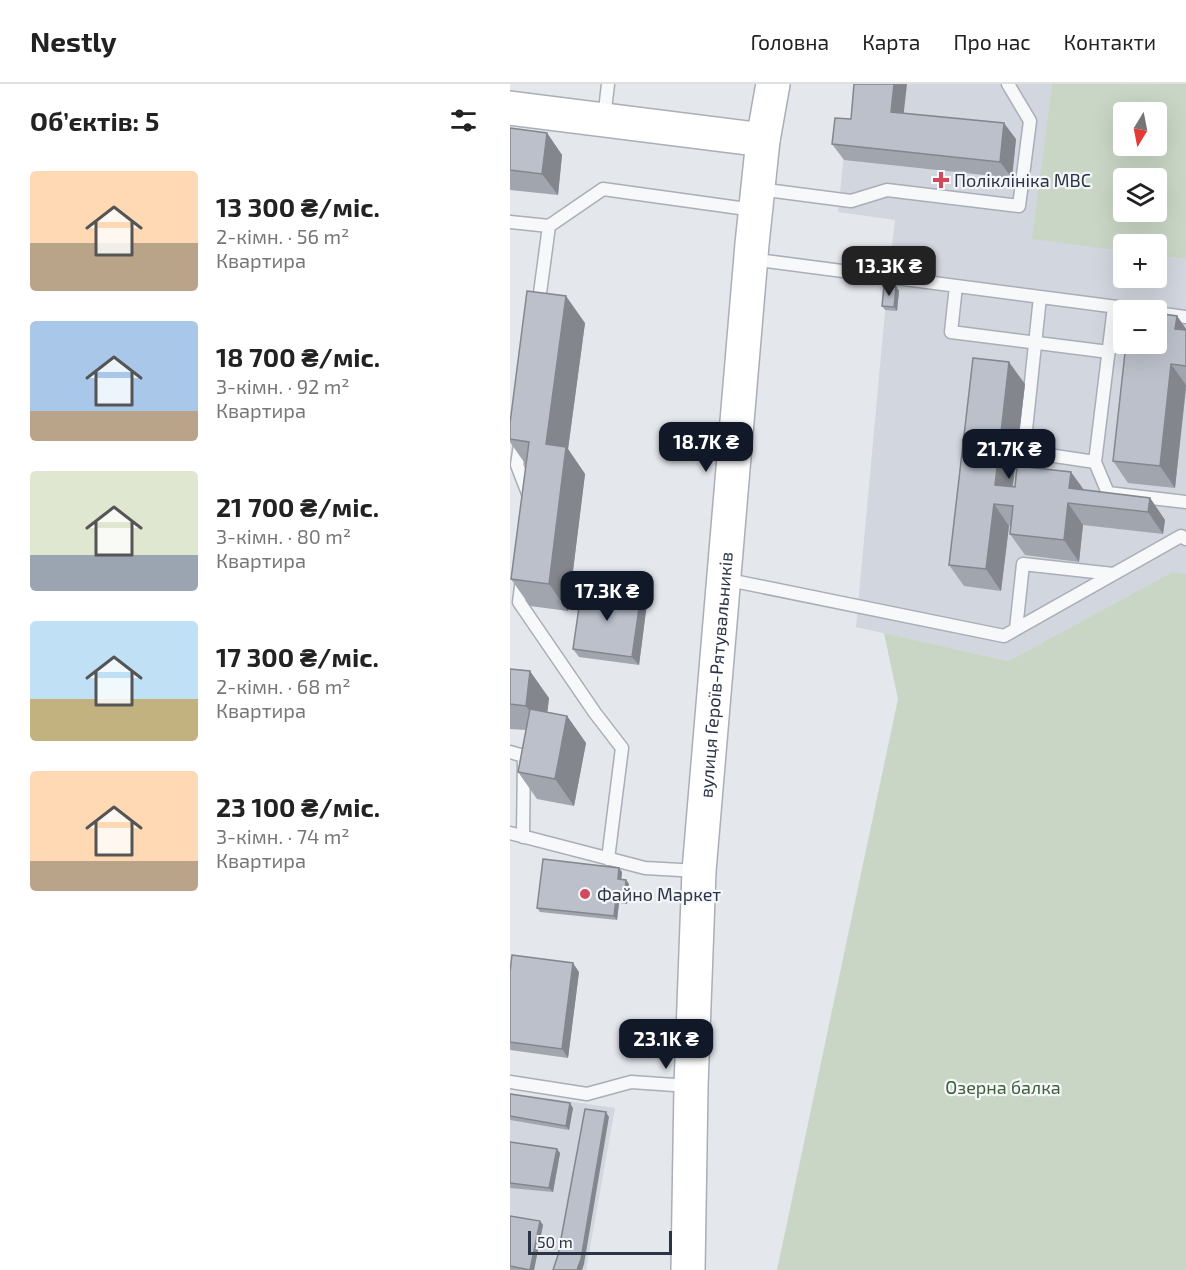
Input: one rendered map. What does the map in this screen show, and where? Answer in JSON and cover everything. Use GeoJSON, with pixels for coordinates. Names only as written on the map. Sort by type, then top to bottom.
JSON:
{"type":"FeatureCollection","features":[{"type":"Feature","properties":{"kind":"main road","name":"вулиця Героїв-Рятувальників"},"geometry":{"type":"LineString","coordinates":[[688,1270],[691,1086],[699,871],[750,259],[763,141],[773,84]]}},
{"type":"Feature","properties":{"kind":"main road"},"geometry":{"type":"LineString","coordinates":[[510,108],[763,141]]}},
{"type":"Feature","properties":{"kind":"lane"},"geometry":{"type":"LineString","coordinates":[[604,120],[608,84]]}},
{"type":"Feature","properties":{"kind":"lane"},"geometry":{"type":"LineString","coordinates":[[510,222],[549,226],[603,189],[756,200],[851,201],[887,190],[1019,206],[1030,121],[1008,84]]}},
{"type":"Feature","properties":{"kind":"lane"},"geometry":{"type":"LineString","coordinates":[[537,317],[549,226]]}},
{"type":"Feature","properties":{"kind":"lane"},"geometry":{"type":"LineString","coordinates":[[750,259],[1113,307]]}},
{"type":"Feature","properties":{"kind":"lane"},"geometry":{"type":"LineString","coordinates":[[956,286],[951,332],[1109,352]]}},
{"type":"Feature","properties":{"kind":"lane"},"geometry":{"type":"LineString","coordinates":[[1040,297],[1025,439],[1035,453],[1095,462]]}},
{"type":"Feature","properties":{"kind":"lane"},"geometry":{"type":"LineString","coordinates":[[1167,314],[1186,317]]}},
{"type":"Feature","properties":{"kind":"lane"},"geometry":{"type":"LineString","coordinates":[[1113,316],[1095,462],[1108,494],[1186,502]]}},
{"type":"Feature","properties":{"kind":"lane"},"geometry":{"type":"LineString","coordinates":[[522,431],[517,465],[531,500],[530,511]]}},
{"type":"Feature","properties":{"kind":"lane"},"geometry":{"type":"LineString","coordinates":[[723,578],[1004,636],[1184,533]]}},
{"type":"Feature","properties":{"kind":"lane"},"geometry":{"type":"LineString","coordinates":[[1016,629],[1023,564],[1113,574]]}},
{"type":"Feature","properties":{"kind":"lane"},"geometry":{"type":"LineString","coordinates":[[523,568],[519,602],[595,713],[622,748],[608,859]]}},
{"type":"Feature","properties":{"kind":"lane"},"geometry":{"type":"LineString","coordinates":[[510,752],[524,756],[523,837]]}},
{"type":"Feature","properties":{"kind":"lane"},"geometry":{"type":"LineString","coordinates":[[510,833],[645,868],[699,871]]}},
{"type":"Feature","properties":{"kind":"lane"},"geometry":{"type":"LineString","coordinates":[[510,1082],[587,1094],[631,1082],[691,1086]]}},
{"type":"Feature","properties":{"kind":"shaded area"},"geometry":{"type":"Polygon","coordinates":[[[867,84],[1052,84],[1033,238],[1113,250],[1113,288],[1167,288],[1167,256],[1186,259],[1186,574],[1172,572],[1008,661],[856,627],[895,220],[838,212],[846,134],[867,84]]]}},
{"type":"Feature","properties":{"kind":"shaded area"},"geometry":{"type":"Polygon","coordinates":[[[510,1093],[615,1108],[586,1270],[510,1270],[510,1093]]]}},
{"type":"Feature","properties":{"kind":"green space"},"geometry":{"type":"Polygon","coordinates":[[[1052,84],[1186,84],[1186,259],[1167,256],[1167,234],[1113,234],[1113,250],[1032,239],[1052,84]]]}},
{"type":"Feature","properties":{"kind":"green space","name":"Озерна балка"},"geometry":{"type":"Polygon","coordinates":[[[1172,572],[1186,574],[1186,1270],[777,1270],[898,699],[884,633],[1008,661],[1172,572]]]}},
{"type":"Feature","properties":{"kind":"building"},"geometry":{"type":"Polygon","coordinates":[[[854,84],[894,84],[891,112],[1004,123],[1000,162],[832,144],[835,118],[851,119],[854,84]]]}},
{"type":"Feature","properties":{"kind":"building"},"geometry":{"type":"Polygon","coordinates":[[[510,128],[547,133],[542,174],[510,170],[510,128]]]}},
{"type":"Feature","properties":{"kind":"building"},"geometry":{"type":"Polygon","coordinates":[[[884,286],[896,287],[894,307],[882,306],[884,286]]]}},
{"type":"Feature","properties":{"kind":"building"},"geometry":{"type":"Polygon","coordinates":[[[527,291],[566,296],[546,444],[566,447],[549,584],[511,579],[529,442],[510,439],[510,423],[527,291]]]}},
{"type":"Feature","properties":{"kind":"building"},"geometry":{"type":"Polygon","coordinates":[[[1167,315],[1177,316],[1175,329],[1186,330],[1186,366],[1171,364],[1160,466],[1113,461],[1125,354],[1167,354],[1167,315]]]}},
{"type":"Feature","properties":{"kind":"building"},"geometry":{"type":"Polygon","coordinates":[[[973,358],[1009,362],[995,485],[1015,487],[1017,466],[1071,472],[1069,488],[1150,498],[1148,512],[1068,503],[1064,540],[1010,534],[1013,506],[994,504],[986,569],[949,565],[973,358]]]}},
{"type":"Feature","properties":{"kind":"building"},"geometry":{"type":"Polygon","coordinates":[[[582,586],[641,594],[632,657],[573,649],[582,586]]]}},
{"type":"Feature","properties":{"kind":"building"},"geometry":{"type":"Polygon","coordinates":[[[510,669],[530,671],[526,706],[510,704],[510,669]]]}},
{"type":"Feature","properties":{"kind":"building"},"geometry":{"type":"Polygon","coordinates":[[[530,709],[567,716],[555,779],[518,772],[530,709]]]}},
{"type":"Feature","properties":{"kind":"building","name":"Файно Маркет"},"geometry":{"type":"Polygon","coordinates":[[[543,859],[619,868],[618,879],[626,880],[624,900],[616,899],[614,916],[537,908],[543,859]]]}},
{"type":"Feature","properties":{"kind":"building"},"geometry":{"type":"Polygon","coordinates":[[[512,955],[573,963],[562,1049],[510,1042],[512,955]]]}},
{"type":"Feature","properties":{"kind":"building"},"geometry":{"type":"Polygon","coordinates":[[[510,1094],[570,1103],[566,1126],[510,1116],[510,1094]]]}},
{"type":"Feature","properties":{"kind":"building"},"geometry":{"type":"Polygon","coordinates":[[[585,1109],[606,1112],[581,1259],[577,1270],[553,1270],[558,1255],[585,1109]]]}},
{"type":"Feature","properties":{"kind":"building"},"geometry":{"type":"Polygon","coordinates":[[[510,1142],[557,1149],[549,1188],[510,1183],[510,1142]]]}},
{"type":"Feature","properties":{"kind":"building"},"geometry":{"type":"Polygon","coordinates":[[[510,1216],[540,1221],[530,1270],[510,1266],[510,1216]]]}},
{"type":"Feature","properties":{"kind":"place","name":"Поліклініка МВС"},"geometry":{"type":"Point","coordinates":[941,180]}},
{"type":"Feature","properties":{"kind":"place","name":"Файно Маркет"},"geometry":{"type":"Point","coordinates":[585,894]}}]}
